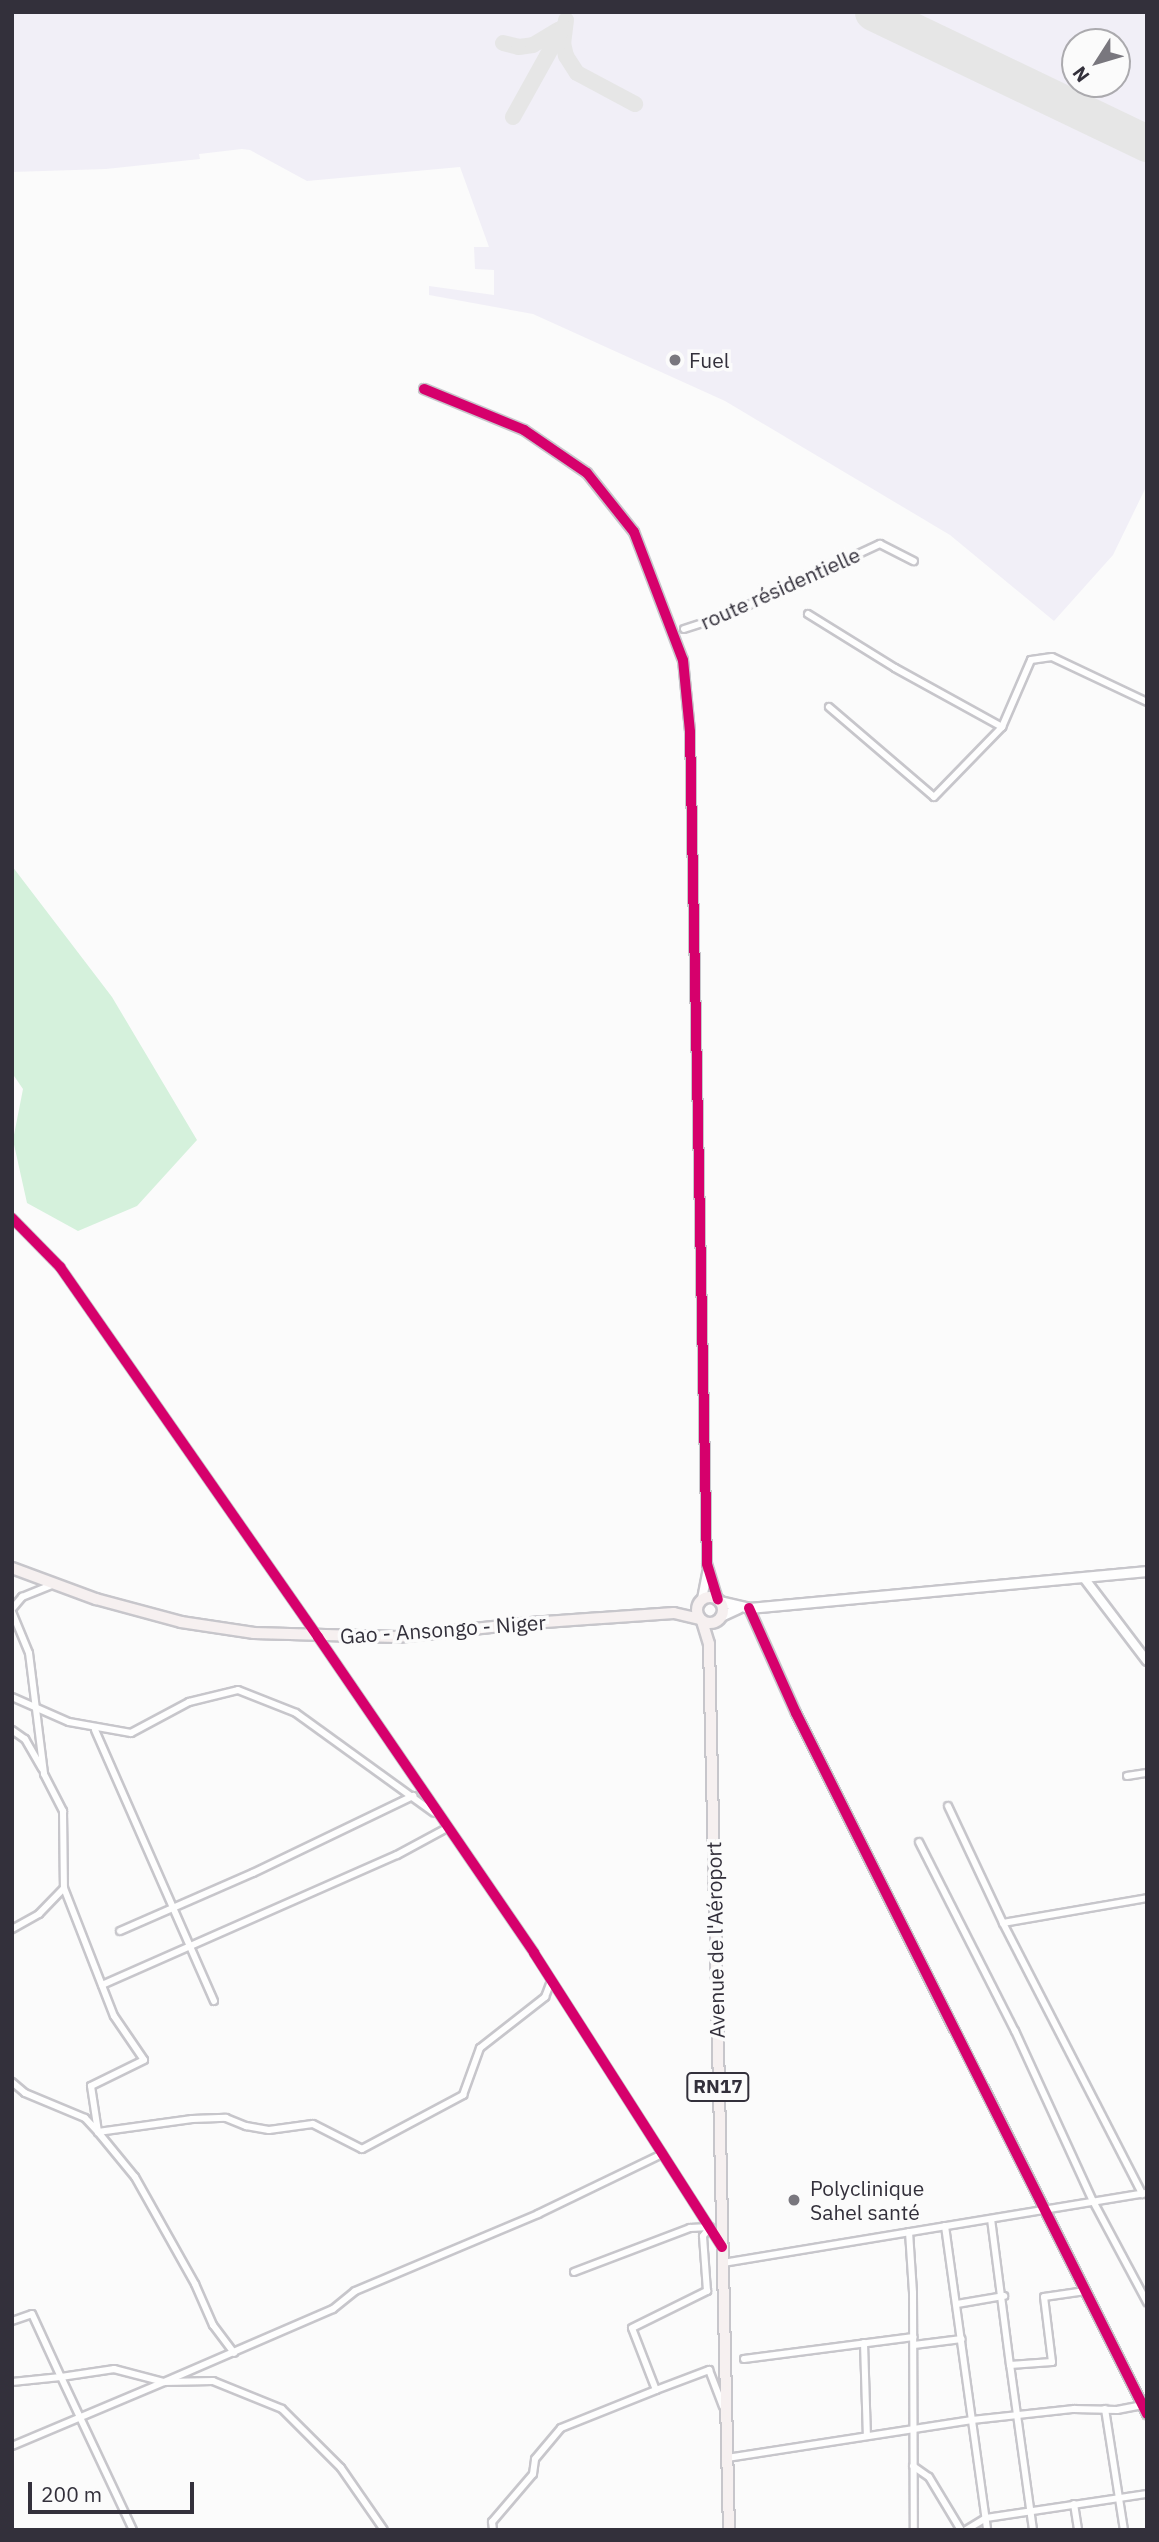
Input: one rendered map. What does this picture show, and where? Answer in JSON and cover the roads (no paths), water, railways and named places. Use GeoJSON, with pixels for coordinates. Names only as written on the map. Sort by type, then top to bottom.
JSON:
{"type":"FeatureCollection","features":[{"type":"Feature","properties":{"kind":"main road","name":"Gao - Ansongo - Niger"},"geometry":{"type":"LineString","coordinates":[[12,1568],[96,1599],[181,1622],[254,1633],[318,1637],[397,1637],[531,1623],[674,1614]]}},
{"type":"Feature","properties":{"kind":"main road"},"geometry":{"type":"LineString","coordinates":[[674,1614],[701,1620],[719,1619],[729,1610],[746,1607],[1147,1571]]}},
{"type":"Feature","properties":{"kind":"main road"},"geometry":{"type":"LineString","coordinates":[[674,1614],[710,1597],[746,1607]]}},
{"type":"Feature","properties":{"kind":"main road"},"geometry":{"type":"LineString","coordinates":[[718,1600],[723,1608],[719,1619]]}},
{"type":"Feature","properties":{"kind":"main road"},"geometry":{"type":"LineString","coordinates":[[700,1601],[696,1611],[701,1620]]}},
{"type":"Feature","properties":{"kind":"main road","name":"RN17"},"geometry":{"type":"LineString","coordinates":[[709,1644],[719,1619]]}},
{"type":"Feature","properties":{"kind":"main road","name":"RN17"},"geometry":{"type":"LineString","coordinates":[[701,1620],[709,1644]]}},
{"type":"Feature","properties":{"kind":"main road","name":"Avenue de l'Aéroport"},"geometry":{"type":"LineString","coordinates":[[709,1644],[729,2530]]}},
{"type":"Feature","properties":{"kind":"street"},"geometry":{"type":"LineString","coordinates":[[424,389],[524,430],[587,473],[635,532],[683,660],[690,732],[708,1570],[700,1601]]}},
{"type":"Feature","properties":{"kind":"street","name":"route résidentielle"},"geometry":{"type":"LineString","coordinates":[[684,629],[727,615],[880,544],[914,561]]}},
{"type":"Feature","properties":{"kind":"street","name":"route résidentielle"},"geometry":{"type":"LineString","coordinates":[[808,614],[895,668],[1002,727]]}},
{"type":"Feature","properties":{"kind":"street"},"geometry":{"type":"LineString","coordinates":[[829,707],[934,797],[1002,727],[1031,660],[1052,657],[1147,702]]}},
{"type":"Feature","properties":{"kind":"street"},"geometry":{"type":"LineString","coordinates":[[12,1218],[60,1266],[318,1637],[551,1981],[722,2247]]}},
{"type":"Feature","properties":{"kind":"street"},"geometry":{"type":"LineString","coordinates":[[708,1570],[718,1600]]}},
{"type":"Feature","properties":{"kind":"street"},"geometry":{"type":"LineString","coordinates":[[1084,1578],[1147,1661]]}},
{"type":"Feature","properties":{"kind":"street"},"geometry":{"type":"LineString","coordinates":[[44,1774],[29,1653],[12,1611],[22,1597],[54,1584]]}},
{"type":"Feature","properties":{"kind":"street"},"geometry":{"type":"LineString","coordinates":[[746,1607],[796,1713],[1143,2400],[1147,2414]]}},
{"type":"Feature","properties":{"kind":"street"},"geometry":{"type":"LineString","coordinates":[[12,1698],[69,1722],[131,1733],[189,1702],[239,1690],[296,1713],[440,1818]]}},
{"type":"Feature","properties":{"kind":"street"},"geometry":{"type":"LineString","coordinates":[[12,1730],[25,1740],[63,1811],[64,1888],[114,2016],[144,2060],[91,2086],[97,2132]]}},
{"type":"Feature","properties":{"kind":"street"},"geometry":{"type":"LineString","coordinates":[[95,1730],[214,2001]]}},
{"type":"Feature","properties":{"kind":"street"},"geometry":{"type":"LineString","coordinates":[[1127,1776],[1147,1773]]}},
{"type":"Feature","properties":{"kind":"street"},"geometry":{"type":"LineString","coordinates":[[120,1931],[413,1796]]}},
{"type":"Feature","properties":{"kind":"street"},"geometry":{"type":"LineString","coordinates":[[723,2263],[1144,2194],[1003,1923],[948,1806]]}},
{"type":"Feature","properties":{"kind":"street"},"geometry":{"type":"LineString","coordinates":[[102,1985],[397,1855],[447,1828]]}},
{"type":"Feature","properties":{"kind":"street"},"geometry":{"type":"LineString","coordinates":[[919,1842],[1015,2031],[1093,2201],[1147,2302]]}},
{"type":"Feature","properties":{"kind":"street"},"geometry":{"type":"LineString","coordinates":[[12,1929],[39,1914],[64,1888]]}},
{"type":"Feature","properties":{"kind":"street"},"geometry":{"type":"LineString","coordinates":[[1003,1923],[1145,1899],[1147,1908]]}},
{"type":"Feature","properties":{"kind":"street"},"geometry":{"type":"LineString","coordinates":[[97,2132],[192,2119],[226,2118],[269,2130],[313,2124],[362,2149],[463,2095],[480,2048],[545,1997],[551,1981]]}},
{"type":"Feature","properties":{"kind":"street"},"geometry":{"type":"LineString","coordinates":[[12,2082],[25,2093],[85,2118],[135,2178],[195,2284],[213,2325],[234,2353]]}},
{"type":"Feature","properties":{"kind":"street"},"geometry":{"type":"LineString","coordinates":[[12,2445],[333,2309],[355,2291],[538,2214],[662,2154]]}},
{"type":"Feature","properties":{"kind":"street"},"geometry":{"type":"LineString","coordinates":[[991,2219],[1005,2296],[1016,2416],[1033,2530]]}},
{"type":"Feature","properties":{"kind":"street"},"geometry":{"type":"LineString","coordinates":[[945,2226],[987,2530]]}},
{"type":"Feature","properties":{"kind":"street"},"geometry":{"type":"LineString","coordinates":[[574,2272],[690,2228],[710,2227]]}},
{"type":"Feature","properties":{"kind":"street"},"geometry":{"type":"LineString","coordinates":[[656,2390],[632,2328],[707,2291],[703,2236],[710,2227]]}},
{"type":"Feature","properties":{"kind":"street"},"geometry":{"type":"LineString","coordinates":[[909,2232],[914,2337],[914,2530]]}},
{"type":"Feature","properties":{"kind":"street"},"geometry":{"type":"LineString","coordinates":[[1010,2365],[1052,2362],[1044,2297],[1086,2291]]}},
{"type":"Feature","properties":{"kind":"street"},"geometry":{"type":"LineString","coordinates":[[957,2304],[1005,2296]]}},
{"type":"Feature","properties":{"kind":"street"},"geometry":{"type":"LineString","coordinates":[[12,2321],[33,2314],[133,2530]]}},
{"type":"Feature","properties":{"kind":"street"},"geometry":{"type":"LineString","coordinates":[[744,2359],[914,2337]]}},
{"type":"Feature","properties":{"kind":"street"},"geometry":{"type":"LineString","coordinates":[[914,2345],[962,2339]]}},
{"type":"Feature","properties":{"kind":"street"},"geometry":{"type":"LineString","coordinates":[[864,2343],[867,2436]]}},
{"type":"Feature","properties":{"kind":"street"},"geometry":{"type":"LineString","coordinates":[[12,2382],[114,2369],[164,2382],[213,2381],[282,2410],[341,2468],[384,2530]]}},
{"type":"Feature","properties":{"kind":"street"},"geometry":{"type":"LineString","coordinates":[[493,2530],[492,2522],[533,2474],[535,2459],[561,2428],[709,2370],[726,2412]]}},
{"type":"Feature","properties":{"kind":"street"},"geometry":{"type":"LineString","coordinates":[[727,2458],[972,2420],[1074,2409],[1105,2409],[1143,2400]]}},
{"type":"Feature","properties":{"kind":"street"},"geometry":{"type":"LineString","coordinates":[[1105,2409],[1124,2530]]}},
{"type":"Feature","properties":{"kind":"street"},"geometry":{"type":"LineString","coordinates":[[913,2466],[929,2477],[961,2530]]}},
{"type":"Feature","properties":{"kind":"street"},"geometry":{"type":"LineString","coordinates":[[966,2530],[986,2518],[1147,2494]]}},
{"type":"Feature","properties":{"kind":"street"},"geometry":{"type":"LineString","coordinates":[[1074,2504],[1078,2530]]}},
{"type":"Feature","properties":{"kind":"place","name":"Fuel"},"geometry":{"type":"Point","coordinates":[675,360]}},
{"type":"Feature","properties":{"kind":"place","name":"Polyclinique Sahel santé"},"geometry":{"type":"Point","coordinates":[794,2200]}}]}
